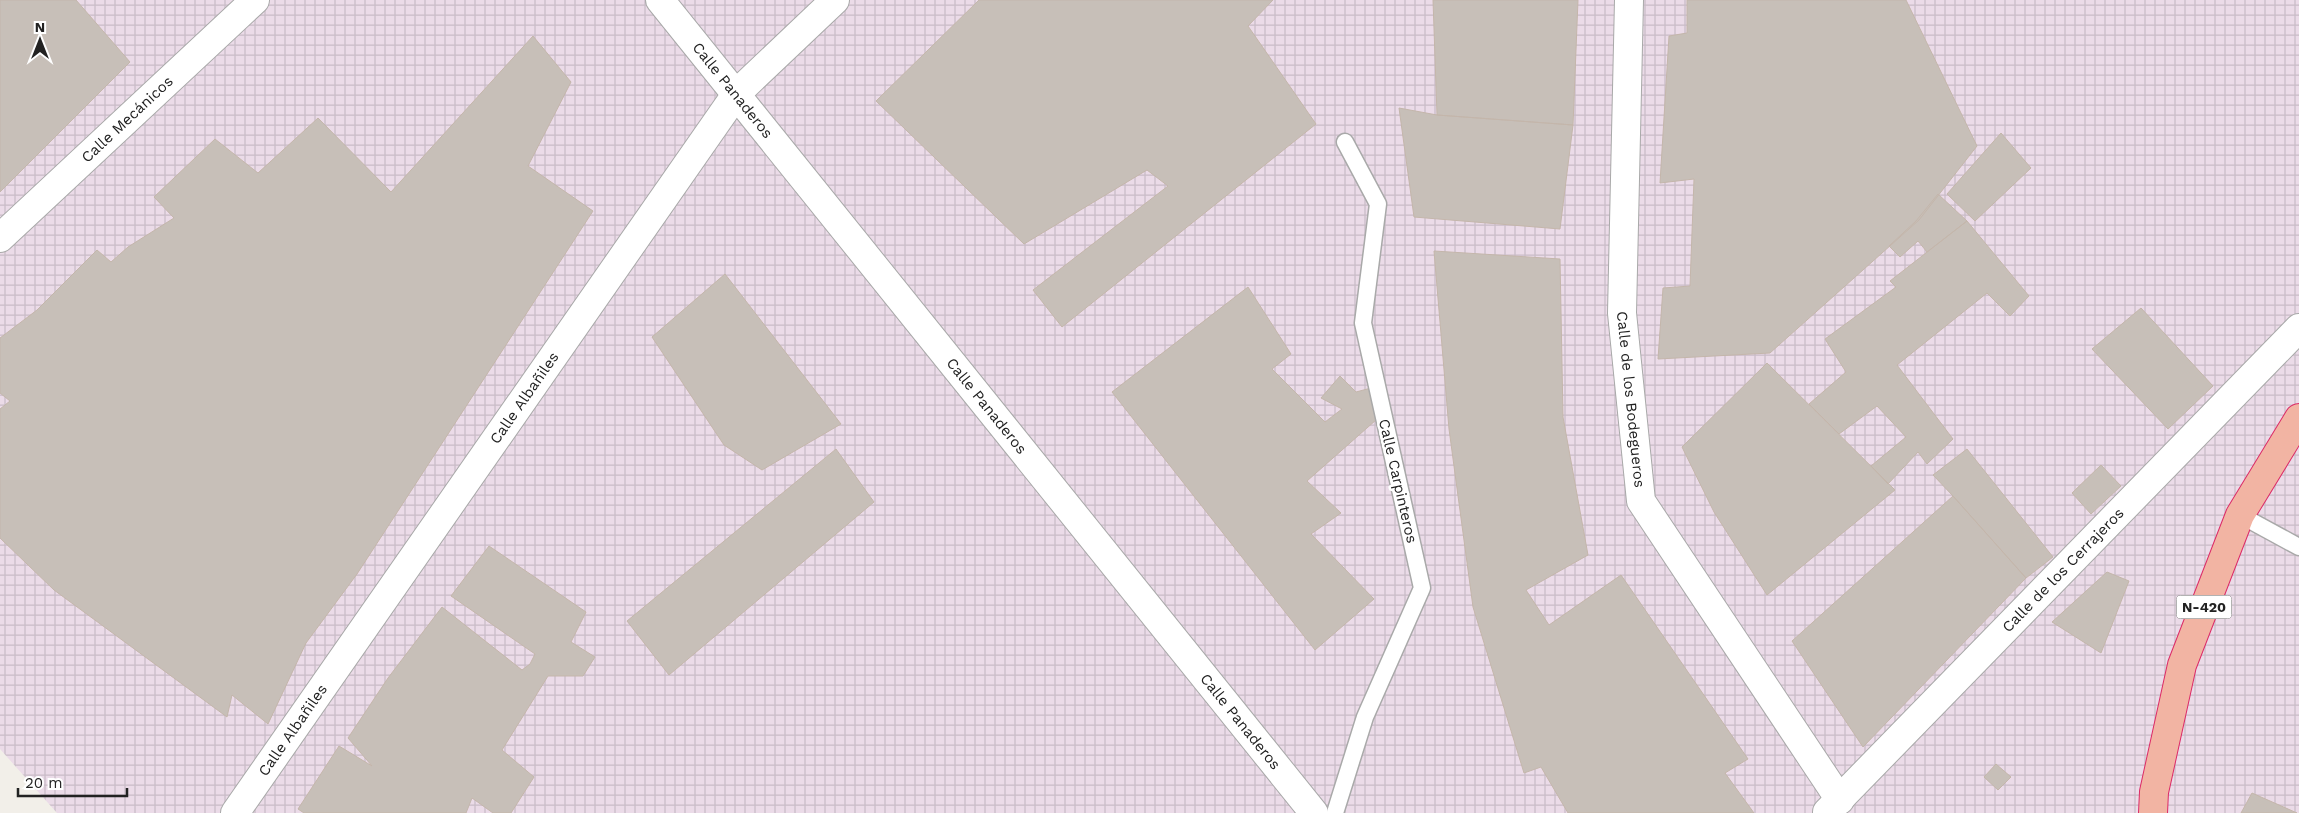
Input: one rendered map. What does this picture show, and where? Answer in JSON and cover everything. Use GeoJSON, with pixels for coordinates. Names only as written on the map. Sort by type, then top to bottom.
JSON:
{"type":"FeatureCollection","features":[{"type":"Feature","properties":{"kind":"highway","name":"N-420"},"geometry":{"type":"LineString","coordinates":[[2153,813],[2154,792],[2182,665],[2240,515],[2299,418]]}},
{"type":"Feature","properties":{"kind":"street","name":"Calle Mecánicos"},"geometry":{"type":"LineString","coordinates":[[0,238],[255,0]]}},
{"type":"Feature","properties":{"kind":"street","name":"Calle Panaderos"},"geometry":{"type":"LineString","coordinates":[[660,0],[1314,813]]}},
{"type":"Feature","properties":{"kind":"street","name":"Calle Albañiles"},"geometry":{"type":"LineString","coordinates":[[235,813],[737,94],[835,0]]}},
{"type":"Feature","properties":{"kind":"street","name":"Calle de los Bodegueros"},"geometry":{"type":"LineString","coordinates":[[1629,0],[1622,313],[1641,501],[1833,806]]}},
{"type":"Feature","properties":{"kind":"street","name":"Calle de los Cerrajeros"},"geometry":{"type":"LineString","coordinates":[[1833,806],[2299,328]]}},
{"type":"Feature","properties":{"kind":"lane","name":"Calle Carpinteros"},"geometry":{"type":"LineString","coordinates":[[1335,813],[1365,717],[1422,588],[1363,323],[1378,204],[1345,142]]}},
{"type":"Feature","properties":{"kind":"lane"},"geometry":{"type":"LineString","coordinates":[[2240,515],[2299,546]]}},
{"type":"Feature","properties":{"kind":"shaded area"},"geometry":{"type":"Polygon","coordinates":[[[0,0],[2299,0],[2299,813],[57,813],[0,749],[0,0]]]}},
{"type":"Feature","properties":{"kind":"building"},"geometry":{"type":"Polygon","coordinates":[[[0,0],[76,0],[130,62],[0,192],[0,0]]]}},
{"type":"Feature","properties":{"kind":"building"},"geometry":{"type":"Polygon","coordinates":[[[979,0],[1273,0],[1248,26],[1316,124],[1062,327],[1033,290],[1168,186],[1147,170],[1024,244],[876,101],[979,0]]]}},
{"type":"Feature","properties":{"kind":"building"},"geometry":{"type":"Polygon","coordinates":[[[1433,0],[1578,0],[1573,125],[1437,115],[1433,0]]]}},
{"type":"Feature","properties":{"kind":"building"},"geometry":{"type":"Polygon","coordinates":[[[1687,0],[1906,0],[1977,146],[1919,220],[1770,353],[1658,359],[1663,288],[1690,286],[1694,179],[1660,183],[1669,36],[1687,33],[1687,0]]]}},
{"type":"Feature","properties":{"kind":"building"},"geometry":{"type":"Polygon","coordinates":[[[533,36],[571,82],[528,166],[593,211],[357,574],[306,643],[268,724],[232,695],[227,717],[54,590],[0,538],[0,409],[10,401],[0,393],[0,338],[37,310],[97,250],[111,262],[128,247],[174,218],[154,197],[215,139],[258,173],[318,118],[391,192],[533,36]]]}},
{"type":"Feature","properties":{"kind":"building"},"geometry":{"type":"Polygon","coordinates":[[[1399,108],[1437,115],[1573,125],[1560,229],[1414,217],[1399,108]]]}},
{"type":"Feature","properties":{"kind":"building"},"geometry":{"type":"Polygon","coordinates":[[[2001,133],[2031,168],[1975,221],[1947,194],[2001,133]]]}},
{"type":"Feature","properties":{"kind":"building"},"geometry":{"type":"Polygon","coordinates":[[[1938,194],[1967,221],[1927,252],[1918,241],[1900,257],[1889,246],[1916,221],[1938,194]]]}},
{"type":"Feature","properties":{"kind":"building"},"geometry":{"type":"Polygon","coordinates":[[[1967,221],[2029,296],[2010,316],[1987,293],[1897,365],[1953,439],[1927,464],[1918,452],[1888,484],[1871,466],[1906,437],[1877,406],[1839,434],[1809,404],[1846,372],[1825,339],[1896,287],[1890,281],[1967,221]]]}},
{"type":"Feature","properties":{"kind":"building"},"geometry":{"type":"Polygon","coordinates":[[[1434,251],[1560,259],[1563,417],[1588,555],[1526,590],[1549,625],[1621,575],[1748,759],[1725,773],[1754,813],[1568,813],[1541,767],[1524,773],[1473,607],[1449,429],[1434,251]]]}},
{"type":"Feature","properties":{"kind":"building"},"geometry":{"type":"Polygon","coordinates":[[[725,274],[841,424],[762,470],[724,445],[652,337],[725,274]]]}},
{"type":"Feature","properties":{"kind":"building"},"geometry":{"type":"Polygon","coordinates":[[[1248,287],[1291,354],[1272,369],[1325,422],[1342,409],[1321,398],[1340,376],[1356,392],[1371,388],[1376,420],[1307,481],[1341,513],[1311,534],[1374,599],[1315,650],[1112,392],[1248,287]]]}},
{"type":"Feature","properties":{"kind":"building"},"geometry":{"type":"Polygon","coordinates":[[[2141,308],[2213,386],[2168,429],[2092,349],[2141,308]]]}},
{"type":"Feature","properties":{"kind":"building"},"geometry":{"type":"Polygon","coordinates":[[[1767,363],[1895,490],[1767,595],[1714,512],[1682,447],[1767,363]]]}},
{"type":"Feature","properties":{"kind":"building"},"geometry":{"type":"Polygon","coordinates":[[[836,449],[874,502],[669,675],[627,621],[836,449]]]}},
{"type":"Feature","properties":{"kind":"building"},"geometry":{"type":"Polygon","coordinates":[[[1967,449],[2053,557],[2026,578],[1933,475],[1967,449]]]}},
{"type":"Feature","properties":{"kind":"building"},"geometry":{"type":"Polygon","coordinates":[[[2101,465],[2121,486],[2091,514],[2072,493],[2101,465]]]}},
{"type":"Feature","properties":{"kind":"building"},"geometry":{"type":"Polygon","coordinates":[[[1953,496],[2026,578],[1863,747],[1792,641],[1953,496]]]}},
{"type":"Feature","properties":{"kind":"building"},"geometry":{"type":"Polygon","coordinates":[[[489,546],[586,612],[571,642],[595,657],[583,676],[548,676],[502,750],[534,777],[511,813],[493,813],[472,798],[466,813],[304,813],[298,809],[339,746],[372,766],[348,738],[388,678],[442,607],[522,670],[530,664],[535,654],[451,596],[489,546]]]}},
{"type":"Feature","properties":{"kind":"building"},"geometry":{"type":"Polygon","coordinates":[[[2107,572],[2129,581],[2101,653],[2052,622],[2107,572]]]}},
{"type":"Feature","properties":{"kind":"building"},"geometry":{"type":"Polygon","coordinates":[[[1996,764],[2011,777],[1998,790],[1984,777],[1996,764]]]}},
{"type":"Feature","properties":{"kind":"building"},"geometry":{"type":"Polygon","coordinates":[[[2252,793],[2297,813],[2241,813],[2252,793]]]}}]}
